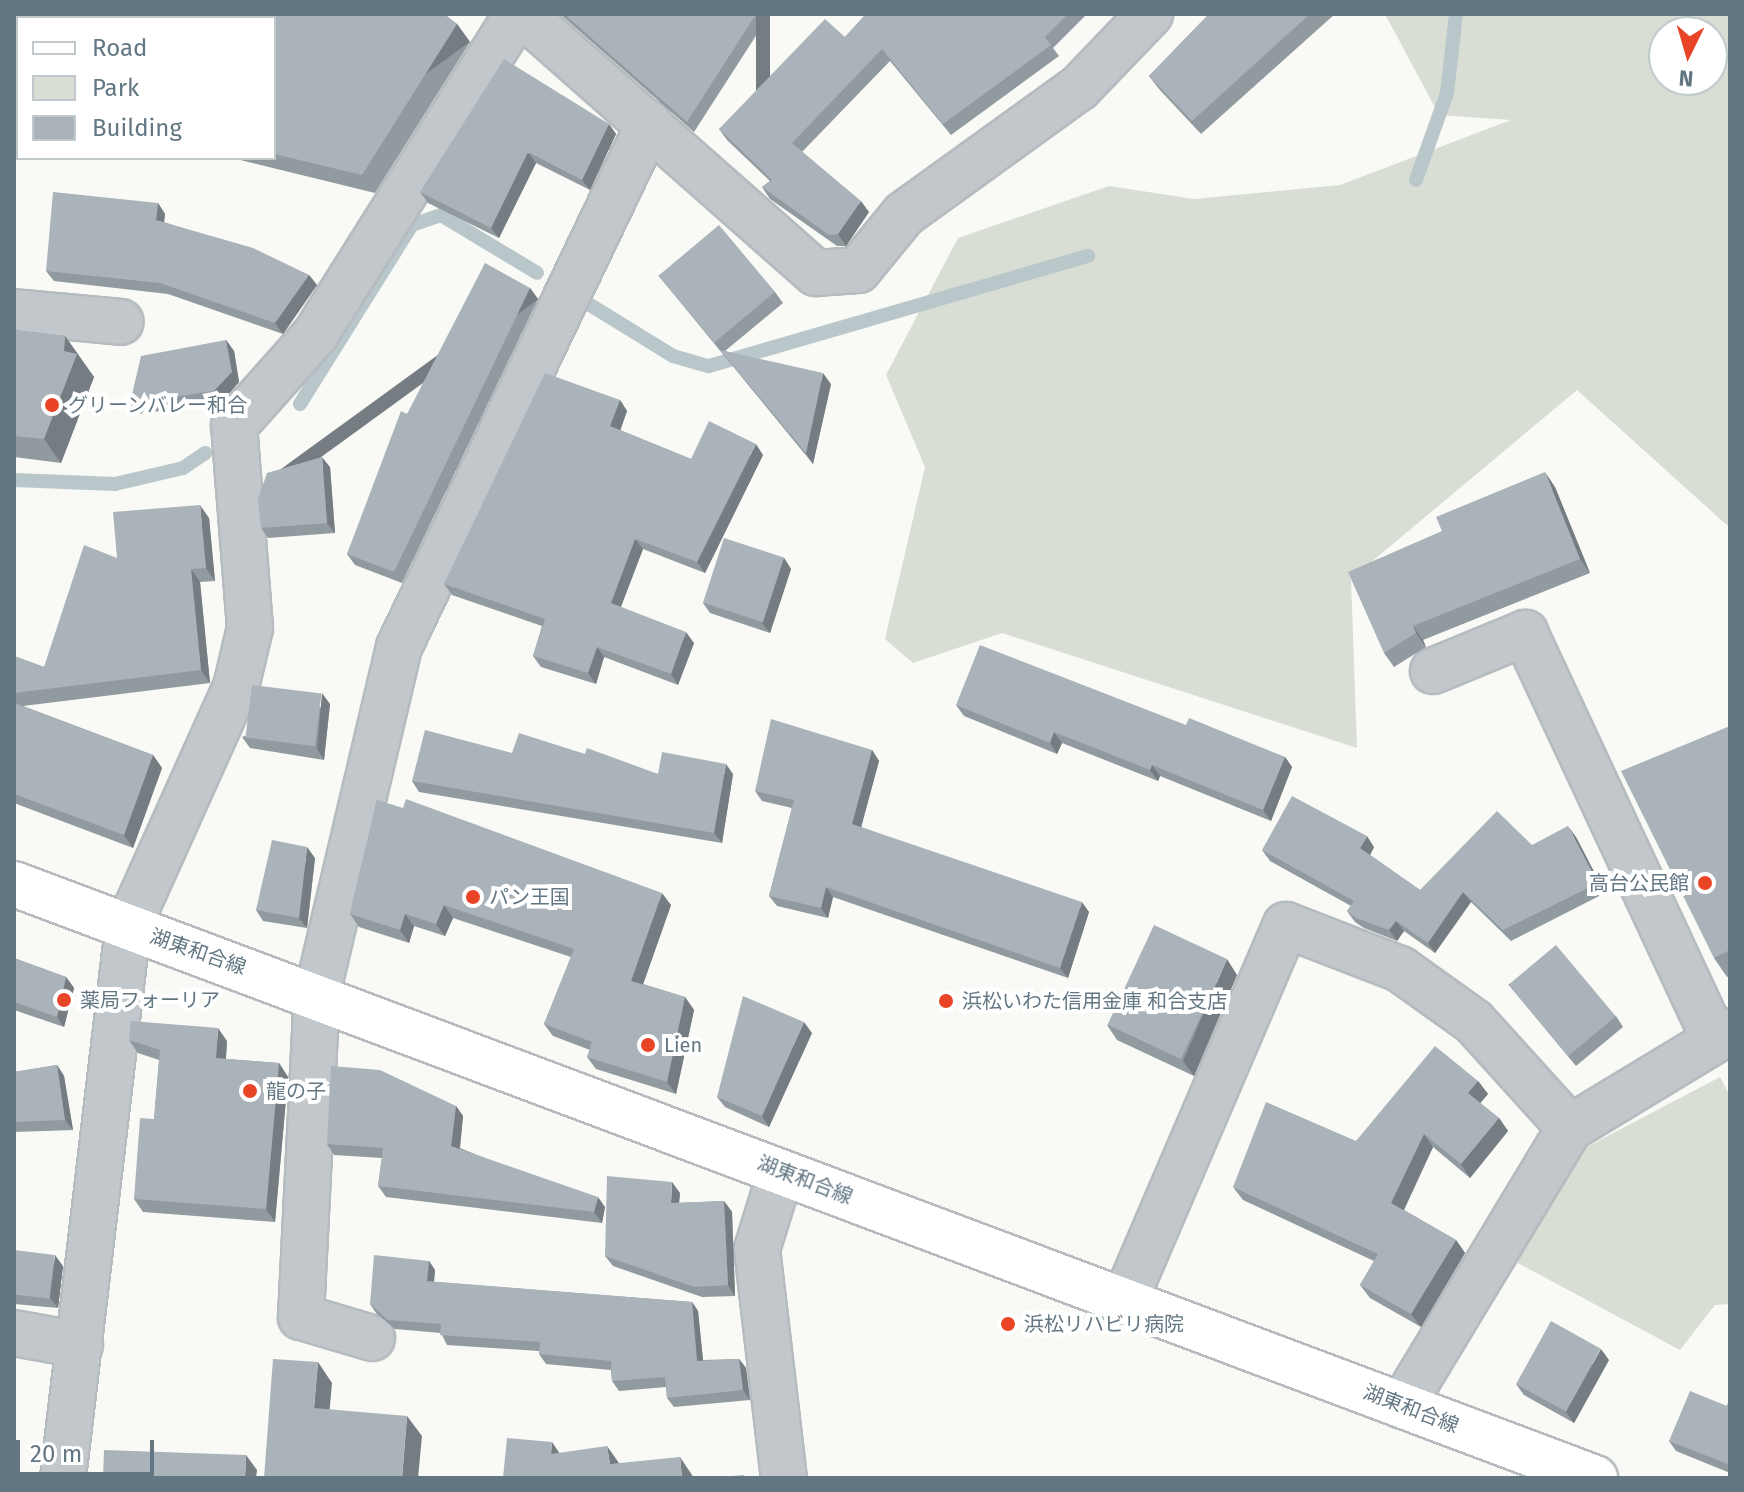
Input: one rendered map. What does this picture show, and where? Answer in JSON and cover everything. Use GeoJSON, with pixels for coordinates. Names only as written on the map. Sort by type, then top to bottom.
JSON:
{"type":"FeatureCollection","features":[{"type":"Feature","properties":{"kind":"main road","name":"湖東和合線"},"geometry":{"type":"LineString","coordinates":[[14,884],[317,994],[1595,1478]]}},
{"type":"Feature","properties":{"kind":"street"},"geometry":{"type":"LineString","coordinates":[[63,1478],[128,927],[236,687],[250,628],[234,426],[315,335],[519,14],[649,124],[816,273],[858,270],[904,214],[1079,88],[1150,14]]}},
{"type":"Feature","properties":{"kind":"street"},"geometry":{"type":"LineString","coordinates":[[372,1338],[301,1317],[317,994],[399,647],[649,124]]}},
{"type":"Feature","properties":{"kind":"street"},"geometry":{"type":"LineString","coordinates":[[14,312],[121,322]]}},
{"type":"Feature","properties":{"kind":"street"},"geometry":{"type":"LineString","coordinates":[[1402,1406],[1570,1128],[1721,1034],[1525,633],[1433,671]]}},
{"type":"Feature","properties":{"kind":"street"},"geometry":{"type":"LineString","coordinates":[[1125,1300],[1286,925],[1413,977],[1474,1022],[1570,1128]]}},
{"type":"Feature","properties":{"kind":"street"},"geometry":{"type":"LineString","coordinates":[[781,1172],[757,1249],[784,1478]]}},
{"type":"Feature","properties":{"kind":"street"},"geometry":{"type":"LineString","coordinates":[[14,1333],[80,1345]]}},
{"type":"Feature","properties":{"kind":"green space"},"geometry":{"type":"Polygon","coordinates":[[[1385,14],[1730,14],[1730,528],[1577,390],[1351,579],[1357,748],[1002,633],[913,663],[885,639],[925,467],[886,375],[958,238],[1109,186],[1194,199],[1340,185],[1511,120],[1439,115],[1385,14]]]}},
{"type":"Feature","properties":{"kind":"green space"},"geometry":{"type":"Polygon","coordinates":[[[1720,1077],[1730,1096],[1730,1304],[1715,1305],[1680,1350],[1514,1261],[1579,1151],[1720,1077]]]}},
{"type":"Feature","properties":{"kind":"building"},"geometry":{"type":"Polygon","coordinates":[[[14,14],[444,14],[457,24],[362,175],[276,154],[276,16],[16,16],[14,64],[14,14]]]}},
{"type":"Feature","properties":{"kind":"building"},"geometry":{"type":"Polygon","coordinates":[[[564,14],[756,14],[687,122],[564,14]]]}},
{"type":"Feature","properties":{"kind":"building"},"geometry":{"type":"Polygon","coordinates":[[[866,14],[1068,14],[1045,37],[1051,45],[943,124],[882,49],[792,143],[861,201],[838,234],[829,235],[762,187],[772,180],[719,129],[825,19],[845,37],[866,14]]]}},
{"type":"Feature","properties":{"kind":"building"},"geometry":{"type":"Polygon","coordinates":[[[1209,14],[1310,14],[1192,121],[1149,76],[1209,14]]]}},
{"type":"Feature","properties":{"kind":"building"},"geometry":{"type":"Polygon","coordinates":[[[504,59],[609,124],[582,180],[528,152],[491,228],[420,192],[504,59]]]}},
{"type":"Feature","properties":{"kind":"building"},"geometry":{"type":"Polygon","coordinates":[[[53,192],[158,203],[156,220],[253,248],[309,275],[275,323],[160,283],[46,271],[53,192]]]}},
{"type":"Feature","properties":{"kind":"building"},"geometry":{"type":"Polygon","coordinates":[[[719,225],[775,292],[714,342],[658,276],[719,225]]]}},
{"type":"Feature","properties":{"kind":"building"},"geometry":{"type":"Polygon","coordinates":[[[485,263],[530,288],[394,572],[347,554],[401,411],[407,414],[485,263]]]}},
{"type":"Feature","properties":{"kind":"building"},"geometry":{"type":"Polygon","coordinates":[[[14,330],[65,336],[64,351],[77,354],[44,439],[14,436],[14,330]]]}},
{"type":"Feature","properties":{"kind":"building"},"geometry":{"type":"Polygon","coordinates":[[[226,340],[232,372],[214,391],[130,403],[141,356],[226,340]]]}},
{"type":"Feature","properties":{"kind":"building"},"geometry":{"type":"Polygon","coordinates":[[[720,350],[823,373],[806,453],[720,350]]]}},
{"type":"Feature","properties":{"kind":"building"},"geometry":{"type":"Polygon","coordinates":[[[545,373],[620,400],[610,426],[691,459],[709,421],[756,444],[697,562],[635,539],[611,603],[686,632],[671,674],[597,647],[588,673],[533,656],[545,619],[444,584],[545,373]]]}},
{"type":"Feature","properties":{"kind":"building"},"geometry":{"type":"Polygon","coordinates":[[[322,457],[327,523],[261,528],[258,499],[267,473],[322,457]]]}},
{"type":"Feature","properties":{"kind":"building"},"geometry":{"type":"Polygon","coordinates":[[[1545,472],[1580,559],[1413,626],[1416,633],[1384,653],[1348,572],[1442,531],[1436,517],[1545,472]]]}},
{"type":"Feature","properties":{"kind":"building"},"geometry":{"type":"Polygon","coordinates":[[[200,505],[206,568],[191,569],[201,670],[14,693],[14,656],[44,667],[84,545],[117,558],[113,512],[200,505]]]}},
{"type":"Feature","properties":{"kind":"building"},"geometry":{"type":"Polygon","coordinates":[[[724,538],[784,557],[763,622],[703,603],[724,538]]]}},
{"type":"Feature","properties":{"kind":"building"},"geometry":{"type":"Polygon","coordinates":[[[980,645],[1186,725],[1189,718],[1285,757],[1263,810],[1152,765],[1150,770],[1054,732],[1050,743],[956,705],[980,645]]]}},
{"type":"Feature","properties":{"kind":"building"},"geometry":{"type":"Polygon","coordinates":[[[252,685],[321,694],[315,746],[246,738],[252,685]]]}},
{"type":"Feature","properties":{"kind":"building"},"geometry":{"type":"Polygon","coordinates":[[[14,703],[153,755],[124,835],[14,794],[14,703]]]}},
{"type":"Feature","properties":{"kind":"building"},"geometry":{"type":"Polygon","coordinates":[[[771,719],[872,750],[852,824],[1082,902],[1060,968],[826,887],[821,908],[769,896],[794,800],[755,791],[771,719]]]}},
{"type":"Feature","properties":{"kind":"building","name":"高台公民館"},"geometry":{"type":"Polygon","coordinates":[[[1730,726],[1730,950],[1714,958],[1621,771],[1730,726]]]}},
{"type":"Feature","properties":{"kind":"building"},"geometry":{"type":"Polygon","coordinates":[[[425,730],[512,753],[519,733],[585,754],[587,748],[658,774],[662,752],[726,764],[714,833],[412,781],[425,730]]]}},
{"type":"Feature","properties":{"kind":"building"},"geometry":{"type":"Polygon","coordinates":[[[1292,796],[1367,836],[1360,848],[1420,890],[1497,811],[1532,845],[1568,826],[1598,883],[1503,930],[1463,892],[1428,943],[1396,921],[1389,930],[1356,918],[1347,911],[1354,901],[1262,850],[1292,796]]]}},
{"type":"Feature","properties":{"kind":"building"},"geometry":{"type":"Polygon","coordinates":[[[406,799],[662,893],[631,981],[685,997],[667,1082],[587,1057],[592,1042],[544,1024],[574,949],[444,905],[436,924],[405,914],[400,930],[350,914],[377,800],[403,808],[406,799]]]}},
{"type":"Feature","properties":{"kind":"building"},"geometry":{"type":"Polygon","coordinates":[[[272,840],[307,847],[299,918],[256,910],[272,840]]]}},
{"type":"Feature","properties":{"kind":"building"},"geometry":{"type":"Polygon","coordinates":[[[1154,925],[1227,959],[1181,1059],[1108,1025],[1154,925]]]}},
{"type":"Feature","properties":{"kind":"building"},"geometry":{"type":"Polygon","coordinates":[[[1556,945],[1616,1016],[1568,1056],[1509,985],[1556,945]]]}},
{"type":"Feature","properties":{"kind":"building"},"geometry":{"type":"Polygon","coordinates":[[[14,958],[66,977],[57,1017],[14,1002],[14,958]]]}},
{"type":"Feature","properties":{"kind":"building"},"geometry":{"type":"Polygon","coordinates":[[[743,996],[804,1022],[762,1116],[717,1097],[743,996]]]}},
{"type":"Feature","properties":{"kind":"building"},"geometry":{"type":"Polygon","coordinates":[[[131,1021],[218,1028],[216,1058],[279,1063],[266,1209],[134,1199],[140,1118],[154,1119],[160,1050],[129,1040],[131,1021]]]}},
{"type":"Feature","properties":{"kind":"building"},"geometry":{"type":"Polygon","coordinates":[[[1435,1046],[1478,1081],[1468,1093],[1499,1118],[1461,1164],[1424,1134],[1391,1203],[1456,1240],[1411,1314],[1360,1285],[1378,1254],[1233,1187],[1266,1102],[1356,1141],[1435,1046]]]}},
{"type":"Feature","properties":{"kind":"building"},"geometry":{"type":"Polygon","coordinates":[[[57,1065],[65,1120],[14,1122],[14,1072],[57,1065]]]}},
{"type":"Feature","properties":{"kind":"building"},"geometry":{"type":"Polygon","coordinates":[[[331,1066],[380,1070],[456,1106],[451,1146],[598,1197],[594,1212],[378,1186],[383,1148],[327,1144],[331,1066]]]}},
{"type":"Feature","properties":{"kind":"building"},"geometry":{"type":"Polygon","coordinates":[[[607,1176],[672,1182],[671,1203],[724,1201],[728,1285],[694,1287],[605,1256],[607,1176]]]}},
{"type":"Feature","properties":{"kind":"building"},"geometry":{"type":"Polygon","coordinates":[[[14,1250],[55,1255],[49,1299],[14,1294],[14,1250]]]}},
{"type":"Feature","properties":{"kind":"building"},"geometry":{"type":"Polygon","coordinates":[[[374,1255],[429,1261],[427,1281],[692,1302],[697,1361],[739,1359],[743,1390],[667,1398],[665,1377],[612,1381],[611,1361],[539,1354],[540,1342],[440,1335],[441,1324],[388,1320],[370,1304],[374,1255]]]}},
{"type":"Feature","properties":{"kind":"building"},"geometry":{"type":"Polygon","coordinates":[[[1551,1321],[1601,1349],[1566,1412],[1516,1384],[1551,1321]]]}},
{"type":"Feature","properties":{"kind":"building"},"geometry":{"type":"Polygon","coordinates":[[[273,1359],[318,1362],[314,1408],[407,1416],[402,1478],[264,1478],[273,1359]]]}},
{"type":"Feature","properties":{"kind":"building"},"geometry":{"type":"Polygon","coordinates":[[[1690,1391],[1727,1406],[1730,1397],[1730,1465],[1669,1441],[1690,1391]]]}},
{"type":"Feature","properties":{"kind":"building"},"geometry":{"type":"Polygon","coordinates":[[[507,1438],[552,1442],[551,1454],[607,1446],[610,1464],[680,1457],[682,1478],[503,1478],[507,1438]]]}},
{"type":"Feature","properties":{"kind":"building"},"geometry":{"type":"Polygon","coordinates":[[[104,1450],[246,1455],[245,1478],[103,1478],[104,1450]]]}},
{"type":"Feature","properties":{"kind":"building"},"geometry":{"type":"Polygon","coordinates":[[[744,1475],[744,1478],[710,1478],[744,1475]]]}},
{"type":"Feature","properties":{"kind":"waterway"},"geometry":{"type":"LineString","coordinates":[[1416,180],[1447,93],[1456,14]]}},
{"type":"Feature","properties":{"kind":"waterway"},"geometry":{"type":"LineString","coordinates":[[300,404],[412,225],[441,215],[537,273]]}},
{"type":"Feature","properties":{"kind":"waterway"},"geometry":{"type":"LineString","coordinates":[[587,303],[673,356],[709,366],[1088,256]]}},
{"type":"Feature","properties":{"kind":"waterway"},"geometry":{"type":"LineString","coordinates":[[14,480],[115,484],[183,468],[205,453]]}},
{"type":"Feature","properties":{"kind":"place","name":"グリーンバレー和合"},"geometry":{"type":"Point","coordinates":[52,405]}},
{"type":"Feature","properties":{"kind":"place","name":"高台公民館"},"geometry":{"type":"Point","coordinates":[1705,883]}},
{"type":"Feature","properties":{"kind":"place","name":"パン王国"},"geometry":{"type":"Point","coordinates":[473,897]}},
{"type":"Feature","properties":{"kind":"place","name":"薬局フォーリア"},"geometry":{"type":"Point","coordinates":[64,1000]}},
{"type":"Feature","properties":{"kind":"place","name":"浜松いわた信用金庫 和合支店"},"geometry":{"type":"Point","coordinates":[946,1001]}},
{"type":"Feature","properties":{"kind":"place","name":"Lien"},"geometry":{"type":"Point","coordinates":[648,1045]}},
{"type":"Feature","properties":{"kind":"place","name":"龍の子"},"geometry":{"type":"Point","coordinates":[250,1091]}},
{"type":"Feature","properties":{"kind":"place","name":"浜松リハビリ病院"},"geometry":{"type":"Point","coordinates":[1008,1324]}}]}
